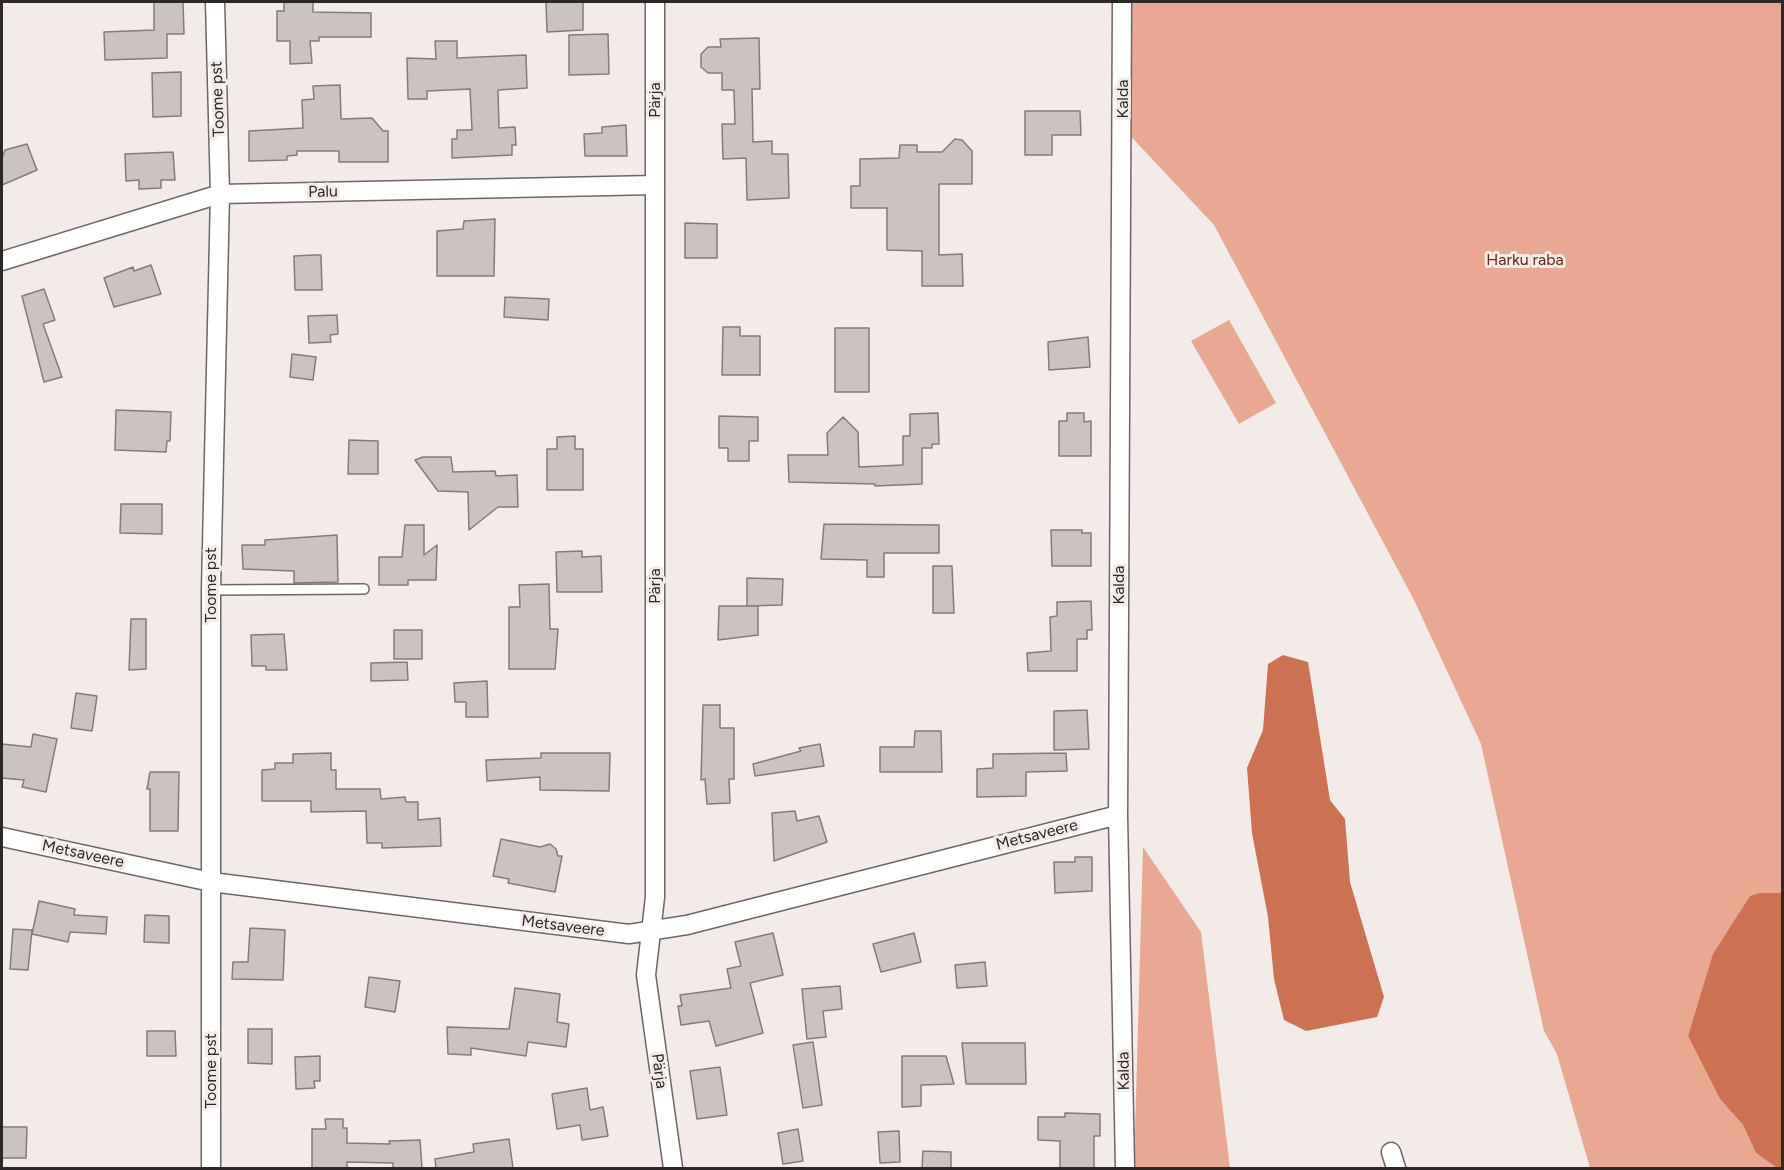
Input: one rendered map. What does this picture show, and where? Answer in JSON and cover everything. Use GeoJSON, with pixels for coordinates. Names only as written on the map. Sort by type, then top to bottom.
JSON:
{"type":"FeatureCollection","features":[{"type":"Feature","properties":{"kind":"street","name":"Toome pst"},"geometry":{"type":"LineString","coordinates":[[211,1168],[211,590],[220,194],[215,2]]}},
{"type":"Feature","properties":{"kind":"street","name":"Pärja"},"geometry":{"type":"LineString","coordinates":[[655,2],[655,897],[646,975],[673,1168]]}},
{"type":"Feature","properties":{"kind":"street","name":"Kalda"},"geometry":{"type":"LineString","coordinates":[[1122,2],[1118,815],[1125,1168]]}},
{"type":"Feature","properties":{"kind":"street","name":"Palu"},"geometry":{"type":"LineString","coordinates":[[2,261],[220,194],[655,185]]}},
{"type":"Feature","properties":{"kind":"street","name":"Metsaveere"},"geometry":{"type":"LineString","coordinates":[[2,837],[211,882],[629,934],[687,925],[1118,815]]}},
{"type":"Feature","properties":{"kind":"lane"},"geometry":{"type":"LineString","coordinates":[[211,590],[364,589]]}},
{"type":"Feature","properties":{"kind":"green space","name":"Harku raba"},"geometry":{"type":"Polygon","coordinates":[[[1122,2],[1782,2],[1782,893],[1760,893],[1700,999],[1688,1036],[1720,1099],[1743,1125],[1756,1153],[1777,1168],[1590,1168],[1557,1054],[1544,1031],[1481,744],[1414,600],[1214,225],[1123,128],[1122,2]]]}},
{"type":"Feature","properties":{"kind":"green space"},"geometry":{"type":"Polygon","coordinates":[[[1229,320],[1276,403],[1239,424],[1191,341],[1229,320]]]}},
{"type":"Feature","properties":{"kind":"green space"},"geometry":{"type":"Polygon","coordinates":[[[1143,847],[1201,932],[1230,1168],[1134,1168],[1143,847]]]}},
{"type":"Feature","properties":{"kind":"shaded area"},"geometry":{"type":"Polygon","coordinates":[[[1283,655],[1308,662],[1330,800],[1345,819],[1350,882],[1384,997],[1377,1017],[1306,1031],[1284,1020],[1274,979],[1268,917],[1252,833],[1247,768],[1263,730],[1268,664],[1283,655]]]}},
{"type":"Feature","properties":{"kind":"shaded area"},"geometry":{"type":"Polygon","coordinates":[[[1760,893],[1782,893],[1782,1168],[1777,1168],[1756,1153],[1743,1125],[1720,1099],[1688,1036],[1713,954],[1750,896],[1760,893]]]}},
{"type":"Feature","properties":{"kind":"building"},"geometry":{"type":"Polygon","coordinates":[[[154,2],[183,2],[184,34],[167,34],[167,58],[105,60],[104,32],[154,30],[154,2]]]}},
{"type":"Feature","properties":{"kind":"building"},"geometry":{"type":"Polygon","coordinates":[[[284,2],[313,2],[313,12],[371,13],[371,37],[319,37],[319,41],[310,41],[312,63],[290,64],[290,41],[277,41],[277,11],[284,11],[284,2]]]}},
{"type":"Feature","properties":{"kind":"building"},"geometry":{"type":"Polygon","coordinates":[[[546,2],[583,2],[583,30],[547,32],[546,2]]]}},
{"type":"Feature","properties":{"kind":"building"},"geometry":{"type":"Polygon","coordinates":[[[608,34],[609,74],[569,75],[569,35],[608,34]]]}},
{"type":"Feature","properties":{"kind":"building"},"geometry":{"type":"Polygon","coordinates":[[[759,38],[760,89],[752,89],[753,142],[772,141],[772,154],[788,154],[789,198],[747,200],[746,158],[723,159],[722,124],[735,124],[734,90],[722,90],[722,73],[708,73],[701,67],[701,54],[708,47],[721,47],[720,39],[759,38]]]}},
{"type":"Feature","properties":{"kind":"building"},"geometry":{"type":"Polygon","coordinates":[[[435,41],[457,41],[457,58],[526,55],[527,88],[498,90],[499,128],[515,127],[516,145],[512,145],[512,155],[452,158],[452,139],[457,139],[457,130],[472,130],[470,89],[427,91],[427,99],[408,99],[407,58],[436,59],[435,41]]]}},
{"type":"Feature","properties":{"kind":"building"},"geometry":{"type":"Polygon","coordinates":[[[181,72],[181,116],[153,117],[152,73],[181,72]]]}},
{"type":"Feature","properties":{"kind":"building"},"geometry":{"type":"Polygon","coordinates":[[[340,85],[341,119],[372,118],[383,131],[388,131],[388,162],[339,162],[339,151],[297,151],[297,155],[287,156],[287,160],[249,161],[249,131],[303,128],[302,100],[314,99],[313,86],[340,85]]]}},
{"type":"Feature","properties":{"kind":"building"},"geometry":{"type":"Polygon","coordinates":[[[1025,111],[1080,111],[1081,135],[1052,135],[1052,155],[1025,155],[1025,111]]]}},
{"type":"Feature","properties":{"kind":"building"},"geometry":{"type":"Polygon","coordinates":[[[626,125],[627,156],[585,156],[584,134],[602,133],[602,127],[626,125]]]}},
{"type":"Feature","properties":{"kind":"building"},"geometry":{"type":"Polygon","coordinates":[[[955,139],[962,140],[972,151],[972,184],[939,184],[939,255],[962,254],[963,286],[922,286],[922,251],[887,250],[887,208],[851,208],[851,186],[860,186],[860,159],[899,158],[900,145],[917,145],[917,152],[942,152],[955,139]]]}},
{"type":"Feature","properties":{"kind":"building"},"geometry":{"type":"Polygon","coordinates":[[[27,144],[37,170],[2,185],[2,158],[5,150],[27,144]]]}},
{"type":"Feature","properties":{"kind":"building"},"geometry":{"type":"Polygon","coordinates":[[[173,152],[175,180],[161,180],[161,188],[139,189],[139,180],[126,181],[125,154],[173,152]]]}},
{"type":"Feature","properties":{"kind":"building"},"geometry":{"type":"Polygon","coordinates":[[[495,219],[494,276],[437,276],[437,231],[463,229],[464,221],[495,219]]]}},
{"type":"Feature","properties":{"kind":"building"},"geometry":{"type":"Polygon","coordinates":[[[685,223],[717,224],[717,258],[685,258],[685,223]]]}},
{"type":"Feature","properties":{"kind":"building"},"geometry":{"type":"Polygon","coordinates":[[[321,255],[322,290],[295,290],[294,256],[321,255]]]}},
{"type":"Feature","properties":{"kind":"building"},"geometry":{"type":"Polygon","coordinates":[[[151,265],[161,294],[114,307],[104,278],[133,267],[134,271],[151,265]]]}},
{"type":"Feature","properties":{"kind":"building"},"geometry":{"type":"Polygon","coordinates":[[[44,289],[55,320],[43,324],[62,377],[44,382],[22,296],[44,289]]]}},
{"type":"Feature","properties":{"kind":"building"},"geometry":{"type":"Polygon","coordinates":[[[505,297],[549,299],[548,320],[504,317],[505,297]]]}},
{"type":"Feature","properties":{"kind":"building"},"geometry":{"type":"Polygon","coordinates":[[[337,315],[338,334],[330,335],[331,342],[309,343],[308,316],[337,315]]]}},
{"type":"Feature","properties":{"kind":"building"},"geometry":{"type":"Polygon","coordinates":[[[723,327],[740,327],[740,336],[760,336],[760,375],[722,375],[723,327]]]}},
{"type":"Feature","properties":{"kind":"building"},"geometry":{"type":"Polygon","coordinates":[[[835,328],[869,328],[869,392],[835,392],[835,328]]]}},
{"type":"Feature","properties":{"kind":"building"},"geometry":{"type":"Polygon","coordinates":[[[1088,337],[1090,367],[1049,370],[1048,342],[1088,337]]]}},
{"type":"Feature","properties":{"kind":"building"},"geometry":{"type":"Polygon","coordinates":[[[292,354],[316,357],[313,380],[290,377],[292,354]]]}},
{"type":"Feature","properties":{"kind":"building"},"geometry":{"type":"Polygon","coordinates":[[[116,410],[171,412],[170,441],[167,441],[166,452],[115,450],[116,410]]]}},
{"type":"Feature","properties":{"kind":"building"},"geometry":{"type":"Polygon","coordinates":[[[938,413],[939,444],[932,444],[932,448],[922,448],[922,484],[875,486],[875,484],[789,482],[788,455],[828,455],[827,433],[843,417],[858,432],[859,467],[903,465],[903,436],[910,436],[910,414],[938,413]]]}},
{"type":"Feature","properties":{"kind":"building"},"geometry":{"type":"Polygon","coordinates":[[[1067,413],[1084,413],[1084,422],[1091,421],[1091,456],[1059,456],[1059,421],[1067,421],[1067,413]]]}},
{"type":"Feature","properties":{"kind":"building"},"geometry":{"type":"Polygon","coordinates":[[[719,416],[758,417],[758,441],[749,441],[749,461],[728,461],[728,448],[719,448],[719,416]]]}},
{"type":"Feature","properties":{"kind":"building"},"geometry":{"type":"Polygon","coordinates":[[[575,436],[575,449],[583,449],[583,490],[547,490],[547,449],[557,449],[557,437],[575,436]]]}},
{"type":"Feature","properties":{"kind":"building"},"geometry":{"type":"Polygon","coordinates":[[[349,440],[378,441],[378,474],[348,474],[349,440]]]}},
{"type":"Feature","properties":{"kind":"building"},"geometry":{"type":"Polygon","coordinates":[[[423,457],[451,457],[453,472],[495,471],[496,476],[517,475],[518,507],[498,507],[469,530],[468,492],[438,491],[415,460],[423,457]]]}},
{"type":"Feature","properties":{"kind":"building"},"geometry":{"type":"Polygon","coordinates":[[[121,504],[162,504],[162,534],[120,533],[121,504]]]}},
{"type":"Feature","properties":{"kind":"building"},"geometry":{"type":"Polygon","coordinates":[[[824,524],[939,525],[939,553],[884,553],[884,577],[867,577],[867,560],[821,559],[824,524]]]}},
{"type":"Feature","properties":{"kind":"building"},"geometry":{"type":"Polygon","coordinates":[[[405,525],[424,525],[424,555],[437,545],[436,580],[408,580],[408,585],[379,585],[379,557],[402,557],[405,525]]]}},
{"type":"Feature","properties":{"kind":"building"},"geometry":{"type":"Polygon","coordinates":[[[1051,530],[1082,530],[1082,533],[1091,533],[1091,566],[1052,566],[1051,530]]]}},
{"type":"Feature","properties":{"kind":"building"},"geometry":{"type":"Polygon","coordinates":[[[337,535],[338,582],[294,583],[294,571],[243,569],[242,545],[265,545],[265,540],[337,535]]]}},
{"type":"Feature","properties":{"kind":"building"},"geometry":{"type":"Polygon","coordinates":[[[582,551],[582,557],[601,556],[602,592],[557,592],[556,552],[582,551]]]}},
{"type":"Feature","properties":{"kind":"building"},"geometry":{"type":"Polygon","coordinates":[[[933,566],[952,566],[954,613],[933,613],[933,566]]]}},
{"type":"Feature","properties":{"kind":"building"},"geometry":{"type":"Polygon","coordinates":[[[747,578],[783,579],[782,605],[747,606],[747,578]]]}},
{"type":"Feature","properties":{"kind":"building"},"geometry":{"type":"Polygon","coordinates":[[[549,584],[550,629],[558,629],[555,669],[509,669],[509,607],[520,607],[519,585],[549,584]]]}},
{"type":"Feature","properties":{"kind":"building"},"geometry":{"type":"Polygon","coordinates":[[[1091,601],[1092,630],[1087,630],[1087,639],[1077,639],[1077,671],[1028,671],[1027,653],[1051,651],[1050,617],[1057,616],[1057,602],[1091,601]]]}},
{"type":"Feature","properties":{"kind":"building"},"geometry":{"type":"Polygon","coordinates":[[[719,606],[758,606],[758,635],[718,640],[719,606]]]}},
{"type":"Feature","properties":{"kind":"building"},"geometry":{"type":"Polygon","coordinates":[[[131,619],[146,619],[146,669],[129,670],[131,619]]]}},
{"type":"Feature","properties":{"kind":"building"},"geometry":{"type":"Polygon","coordinates":[[[394,630],[422,630],[422,659],[394,659],[394,630]]]}},
{"type":"Feature","properties":{"kind":"building"},"geometry":{"type":"Polygon","coordinates":[[[284,634],[287,670],[266,670],[266,666],[252,666],[251,635],[284,634]]]}},
{"type":"Feature","properties":{"kind":"building"},"geometry":{"type":"Polygon","coordinates":[[[407,662],[408,680],[371,681],[371,663],[407,662]]]}},
{"type":"Feature","properties":{"kind":"building"},"geometry":{"type":"Polygon","coordinates":[[[487,681],[488,717],[466,717],[466,702],[455,702],[454,683],[487,681]]]}},
{"type":"Feature","properties":{"kind":"building"},"geometry":{"type":"Polygon","coordinates":[[[76,693],[97,696],[92,731],[71,728],[76,693]]]}},
{"type":"Feature","properties":{"kind":"building"},"geometry":{"type":"Polygon","coordinates":[[[703,705],[720,705],[720,728],[734,728],[734,779],[729,779],[730,803],[707,804],[705,779],[701,780],[703,705]]]}},
{"type":"Feature","properties":{"kind":"building"},"geometry":{"type":"Polygon","coordinates":[[[1087,710],[1089,749],[1054,750],[1054,711],[1087,710]]]}},
{"type":"Feature","properties":{"kind":"building"},"geometry":{"type":"Polygon","coordinates":[[[915,731],[941,731],[942,772],[880,772],[880,747],[914,747],[915,731]]]}},
{"type":"Feature","properties":{"kind":"building"},"geometry":{"type":"Polygon","coordinates":[[[33,734],[57,739],[46,792],[22,787],[24,780],[2,778],[2,744],[31,747],[33,734]]]}},
{"type":"Feature","properties":{"kind":"building"},"geometry":{"type":"Polygon","coordinates":[[[820,744],[824,766],[755,776],[753,764],[801,751],[799,748],[820,744]]]}},
{"type":"Feature","properties":{"kind":"building"},"geometry":{"type":"Polygon","coordinates":[[[331,753],[331,770],[336,770],[336,789],[380,789],[381,799],[405,797],[406,802],[418,802],[418,820],[440,818],[441,846],[382,848],[382,843],[367,843],[366,811],[311,812],[311,801],[262,801],[262,770],[275,769],[275,763],[293,763],[293,754],[331,753]]]}},
{"type":"Feature","properties":{"kind":"building"},"geometry":{"type":"Polygon","coordinates":[[[541,753],[610,753],[609,791],[540,790],[540,777],[487,781],[486,760],[541,758],[541,753]]]}},
{"type":"Feature","properties":{"kind":"building"},"geometry":{"type":"Polygon","coordinates":[[[1066,753],[1067,771],[1026,772],[1026,796],[977,797],[977,769],[993,768],[993,754],[1066,753]]]}},
{"type":"Feature","properties":{"kind":"building"},"geometry":{"type":"Polygon","coordinates":[[[150,772],[179,772],[178,831],[150,831],[150,789],[147,789],[150,772]]]}},
{"type":"Feature","properties":{"kind":"building"},"geometry":{"type":"Polygon","coordinates":[[[795,811],[797,821],[819,816],[827,842],[774,861],[772,813],[795,811]]]}},
{"type":"Feature","properties":{"kind":"building"},"geometry":{"type":"Polygon","coordinates":[[[501,839],[540,847],[550,844],[556,849],[558,856],[562,856],[555,892],[508,883],[509,879],[493,876],[501,839]]]}},
{"type":"Feature","properties":{"kind":"building"},"geometry":{"type":"Polygon","coordinates":[[[1075,857],[1092,857],[1092,891],[1055,893],[1054,862],[1075,862],[1075,857]]]}},
{"type":"Feature","properties":{"kind":"building"},"geometry":{"type":"Polygon","coordinates":[[[39,901],[75,909],[74,915],[107,917],[106,934],[70,932],[68,942],[32,934],[39,901]]]}},
{"type":"Feature","properties":{"kind":"building"},"geometry":{"type":"Polygon","coordinates":[[[145,915],[169,916],[169,943],[144,942],[145,915]]]}},
{"type":"Feature","properties":{"kind":"building"},"geometry":{"type":"Polygon","coordinates":[[[250,928],[285,930],[283,980],[232,979],[233,962],[248,962],[250,928]]]}},
{"type":"Feature","properties":{"kind":"building"},"geometry":{"type":"Polygon","coordinates":[[[13,929],[32,930],[28,970],[10,969],[13,929]]]}},
{"type":"Feature","properties":{"kind":"building"},"geometry":{"type":"Polygon","coordinates":[[[773,933],[783,975],[750,983],[763,1033],[716,1046],[709,1021],[681,1025],[678,1006],[682,1006],[680,995],[731,988],[727,969],[741,966],[735,942],[773,933]]]}},
{"type":"Feature","properties":{"kind":"building"},"geometry":{"type":"Polygon","coordinates":[[[914,933],[921,962],[881,972],[873,944],[914,933]]]}},
{"type":"Feature","properties":{"kind":"building"},"geometry":{"type":"Polygon","coordinates":[[[985,962],[987,986],[957,988],[955,965],[985,962]]]}},
{"type":"Feature","properties":{"kind":"building"},"geometry":{"type":"Polygon","coordinates":[[[369,977],[400,981],[395,1012],[365,1007],[369,977]]]}},
{"type":"Feature","properties":{"kind":"building"},"geometry":{"type":"Polygon","coordinates":[[[840,986],[842,1009],[823,1011],[826,1037],[807,1039],[802,989],[840,986]]]}},
{"type":"Feature","properties":{"kind":"building"},"geometry":{"type":"Polygon","coordinates":[[[515,988],[560,994],[557,1022],[569,1024],[566,1047],[528,1042],[526,1056],[471,1048],[471,1055],[448,1054],[447,1027],[509,1029],[515,988]]]}},
{"type":"Feature","properties":{"kind":"building"},"geometry":{"type":"Polygon","coordinates":[[[248,1029],[272,1029],[272,1064],[248,1063],[248,1029]]]}},
{"type":"Feature","properties":{"kind":"building"},"geometry":{"type":"Polygon","coordinates":[[[147,1031],[175,1031],[176,1056],[147,1056],[147,1031]]]}},
{"type":"Feature","properties":{"kind":"building"},"geometry":{"type":"Polygon","coordinates":[[[813,1042],[822,1105],[803,1108],[793,1045],[813,1042]]]}},
{"type":"Feature","properties":{"kind":"building"},"geometry":{"type":"Polygon","coordinates":[[[962,1043],[1025,1043],[1026,1084],[966,1084],[962,1043]]]}},
{"type":"Feature","properties":{"kind":"building"},"geometry":{"type":"Polygon","coordinates":[[[320,1056],[320,1081],[314,1081],[315,1088],[296,1089],[295,1057],[320,1056]]]}},
{"type":"Feature","properties":{"kind":"building"},"geometry":{"type":"Polygon","coordinates":[[[902,1056],[946,1056],[954,1084],[921,1085],[921,1106],[902,1107],[902,1056]]]}},
{"type":"Feature","properties":{"kind":"building"},"geometry":{"type":"Polygon","coordinates":[[[720,1067],[727,1115],[697,1119],[690,1071],[720,1067]]]}},
{"type":"Feature","properties":{"kind":"building"},"geometry":{"type":"Polygon","coordinates":[[[587,1088],[590,1110],[603,1107],[608,1136],[582,1140],[580,1125],[557,1129],[552,1094],[587,1088]]]}},
{"type":"Feature","properties":{"kind":"building"},"geometry":{"type":"Polygon","coordinates":[[[1065,1113],[1100,1114],[1100,1136],[1094,1136],[1094,1168],[1060,1168],[1060,1141],[1038,1140],[1038,1117],[1065,1117],[1065,1113]]]}},
{"type":"Feature","properties":{"kind":"building"},"geometry":{"type":"Polygon","coordinates":[[[325,1119],[343,1119],[343,1128],[347,1128],[347,1143],[390,1144],[389,1141],[420,1140],[422,1168],[393,1168],[393,1163],[347,1162],[347,1168],[312,1168],[312,1129],[326,1129],[325,1119]]]}},
{"type":"Feature","properties":{"kind":"building"},"geometry":{"type":"Polygon","coordinates":[[[2,1127],[27,1127],[26,1158],[2,1158],[2,1127]]]}},
{"type":"Feature","properties":{"kind":"building"},"geometry":{"type":"Polygon","coordinates":[[[798,1129],[803,1161],[783,1164],[778,1133],[798,1129]]]}},
{"type":"Feature","properties":{"kind":"building"},"geometry":{"type":"Polygon","coordinates":[[[899,1131],[900,1162],[880,1163],[878,1132],[899,1131]]]}},
{"type":"Feature","properties":{"kind":"building"},"geometry":{"type":"Polygon","coordinates":[[[509,1139],[513,1168],[436,1168],[435,1159],[474,1152],[473,1144],[509,1139]]]}},
{"type":"Feature","properties":{"kind":"building"},"geometry":{"type":"Polygon","coordinates":[[[923,1151],[951,1152],[951,1168],[922,1168],[923,1151]]]}}]}
